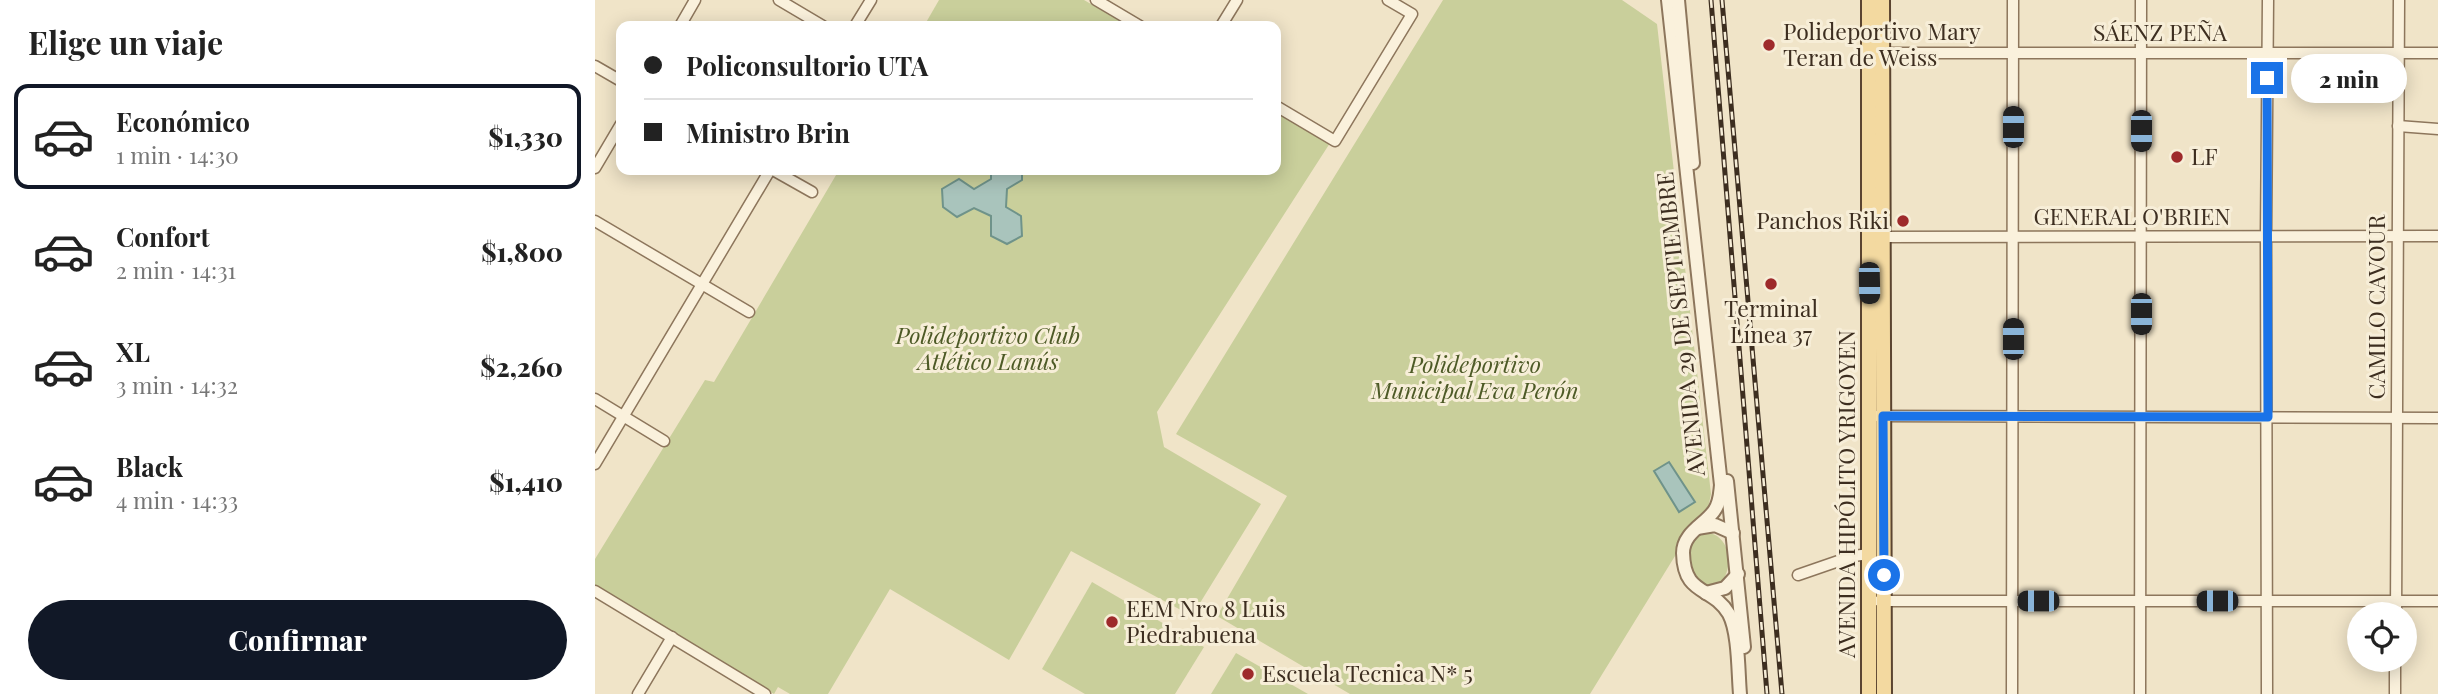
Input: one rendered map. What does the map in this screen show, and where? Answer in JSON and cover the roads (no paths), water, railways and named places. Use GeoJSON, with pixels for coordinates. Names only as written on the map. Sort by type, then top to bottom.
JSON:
{"type":"FeatureCollection","features":[{"type":"Feature","properties":{"kind":"main road","name":"AVENIDA HIPÓLITO YRIGOYEN"},"geometry":{"type":"LineString","coordinates":[[1869,0],[1875,237],[1877,601],[1884,694]]}},
{"type":"Feature","properties":{"kind":"main road","name":"AVENIDA HIPÓLITO YRIGOYEN"},"geometry":{"type":"LineString","coordinates":[[1875,237],[1882,0]]}},
{"type":"Feature","properties":{"kind":"main road","name":"AVENIDA HIPÓLITO YRIGOYEN"},"geometry":{"type":"LineString","coordinates":[[1869,694],[1877,601],[1870,554],[1876,416]]}},
{"type":"Feature","properties":{"kind":"street"},"geometry":{"type":"LineString","coordinates":[[683,21],[695,0]]}},
{"type":"Feature","properties":{"kind":"street"},"geometry":{"type":"LineString","coordinates":[[779,0],[815,21]]}},
{"type":"Feature","properties":{"kind":"street"},"geometry":{"type":"LineString","coordinates":[[858,21],[870,0]]}},
{"type":"Feature","properties":{"kind":"street"},"geometry":{"type":"LineString","coordinates":[[1096,0],[1132,21]]}},
{"type":"Feature","properties":{"kind":"street"},"geometry":{"type":"LineString","coordinates":[[1224,21],[1237,0]]}},
{"type":"Feature","properties":{"kind":"street"},"geometry":{"type":"LineString","coordinates":[[1281,109],[1335,141],[1412,14],[1388,0]]}},
{"type":"Feature","properties":{"kind":"street","name":"AVENIDA 29 DE SEPTIEMBRE"},"geometry":{"type":"LineString","coordinates":[[1668,0],[1721,485],[1717,507],[1683,547],[1688,579],[1730,617],[1740,694]]}},
{"type":"Feature","properties":{"kind":"street","name":"AVENIDA 29 DE SEPTIEMBRE"},"geometry":{"type":"LineString","coordinates":[[1678,0],[1748,694]]}},
{"type":"Feature","properties":{"kind":"street"},"geometry":{"type":"LineString","coordinates":[[2013,694],[2014,0]]}},
{"type":"Feature","properties":{"kind":"street"},"geometry":{"type":"LineString","coordinates":[[2140,694],[2141,0]]}},
{"type":"Feature","properties":{"kind":"street"},"geometry":{"type":"LineString","coordinates":[[2267,694],[2268,0]]}},
{"type":"Feature","properties":{"kind":"street","name":"CAMILO CAVOUR"},"geometry":{"type":"LineString","coordinates":[[2396,602],[2399,0]]}},
{"type":"Feature","properties":{"kind":"street","name":"SÁENZ PEÑA"},"geometry":{"type":"LineString","coordinates":[[1881,53],[2438,53]]}},
{"type":"Feature","properties":{"kind":"street"},"geometry":{"type":"LineString","coordinates":[[595,66],[616,78]]}},
{"type":"Feature","properties":{"kind":"street"},"geometry":{"type":"LineString","coordinates":[[2397,126],[2438,129]]}},
{"type":"Feature","properties":{"kind":"street"},"geometry":{"type":"LineString","coordinates":[[595,167],[616,132]]}},
{"type":"Feature","properties":{"kind":"street"},"geometry":{"type":"LineString","coordinates":[[595,464],[769,175]]}},
{"type":"Feature","properties":{"kind":"street"},"geometry":{"type":"LineString","coordinates":[[781,175],[812,192]]}},
{"type":"Feature","properties":{"kind":"street"},"geometry":{"type":"LineString","coordinates":[[595,221],[749,312]]}},
{"type":"Feature","properties":{"kind":"street","name":"GENERAL O'BRIEN"},"geometry":{"type":"LineString","coordinates":[[1875,237],[2438,236]]}},
{"type":"Feature","properties":{"kind":"street"},"geometry":{"type":"LineString","coordinates":[[595,399],[664,441]]}},
{"type":"Feature","properties":{"kind":"street"},"geometry":{"type":"LineString","coordinates":[[1876,416],[2438,418]]}},
{"type":"Feature","properties":{"kind":"street"},"geometry":{"type":"LineString","coordinates":[[1696,529],[1715,525],[1733,533]]}},
{"type":"Feature","properties":{"kind":"street"},"geometry":{"type":"LineString","coordinates":[[1798,575],[1853,556],[1870,554]]}},
{"type":"Feature","properties":{"kind":"street"},"geometry":{"type":"LineString","coordinates":[[1706,593],[1725,589],[1738,574]]}},
{"type":"Feature","properties":{"kind":"street"},"geometry":{"type":"LineString","coordinates":[[595,591],[765,694]]}},
{"type":"Feature","properties":{"kind":"street"},"geometry":{"type":"LineString","coordinates":[[1877,601],[2438,601]]}},
{"type":"Feature","properties":{"kind":"street"},"geometry":{"type":"LineString","coordinates":[[638,694],[671,637]]}},
{"type":"Feature","properties":{"kind":"street"},"geometry":{"type":"LineString","coordinates":[[2395,672],[2395,694]]}},
{"type":"Feature","properties":{"kind":"water"},"geometry":{"type":"Polygon","coordinates":[[[991,175],[1022,175],[1022,180],[1007,189],[1006,207],[1021,216],[1022,236],[1007,244],[991,236],[991,216],[974,208],[957,217],[943,207],[942,189],[959,179],[974,189],[991,179],[991,175]]]}},
{"type":"Feature","properties":{"kind":"water"},"geometry":{"type":"Polygon","coordinates":[[[1669,462],[1695,502],[1679,512],[1654,471],[1669,462]]]}},
{"type":"Feature","properties":{"kind":"railway"},"geometry":{"type":"LineString","coordinates":[[1711,0],[1767,694]]}},
{"type":"Feature","properties":{"kind":"railway"},"geometry":{"type":"LineString","coordinates":[[1722,0],[1782,694]]}},
{"type":"Feature","properties":{"kind":"place","name":"Polideportivo Mary Teran de Weiss"},"geometry":{"type":"Point","coordinates":[1769,45]}},
{"type":"Feature","properties":{"kind":"place","name":"LF"},"geometry":{"type":"Point","coordinates":[2177,157]}},
{"type":"Feature","properties":{"kind":"place","name":"Panchos Riki"},"geometry":{"type":"Point","coordinates":[1903,221]}},
{"type":"Feature","properties":{"kind":"place","name":"Terminal Línea 37"},"geometry":{"type":"Point","coordinates":[1771,284]}},
{"type":"Feature","properties":{"kind":"place","name":"EEM Nro 8 Luis Piedrabuena"},"geometry":{"type":"Point","coordinates":[1112,622]}},
{"type":"Feature","properties":{"kind":"place","name":"Escuela Tecnica N* 5"},"geometry":{"type":"Point","coordinates":[1248,674]}},
{"type":"Feature","properties":{"kind":"park label","name":"Polideportivo Club Atlético Lanús"},"geometry":{"type":"Point","coordinates":[988,349]}},
{"type":"Feature","properties":{"kind":"park label","name":"Polideportivo Municipal Eva Perón"},"geometry":{"type":"Point","coordinates":[1475,378]}}]}
